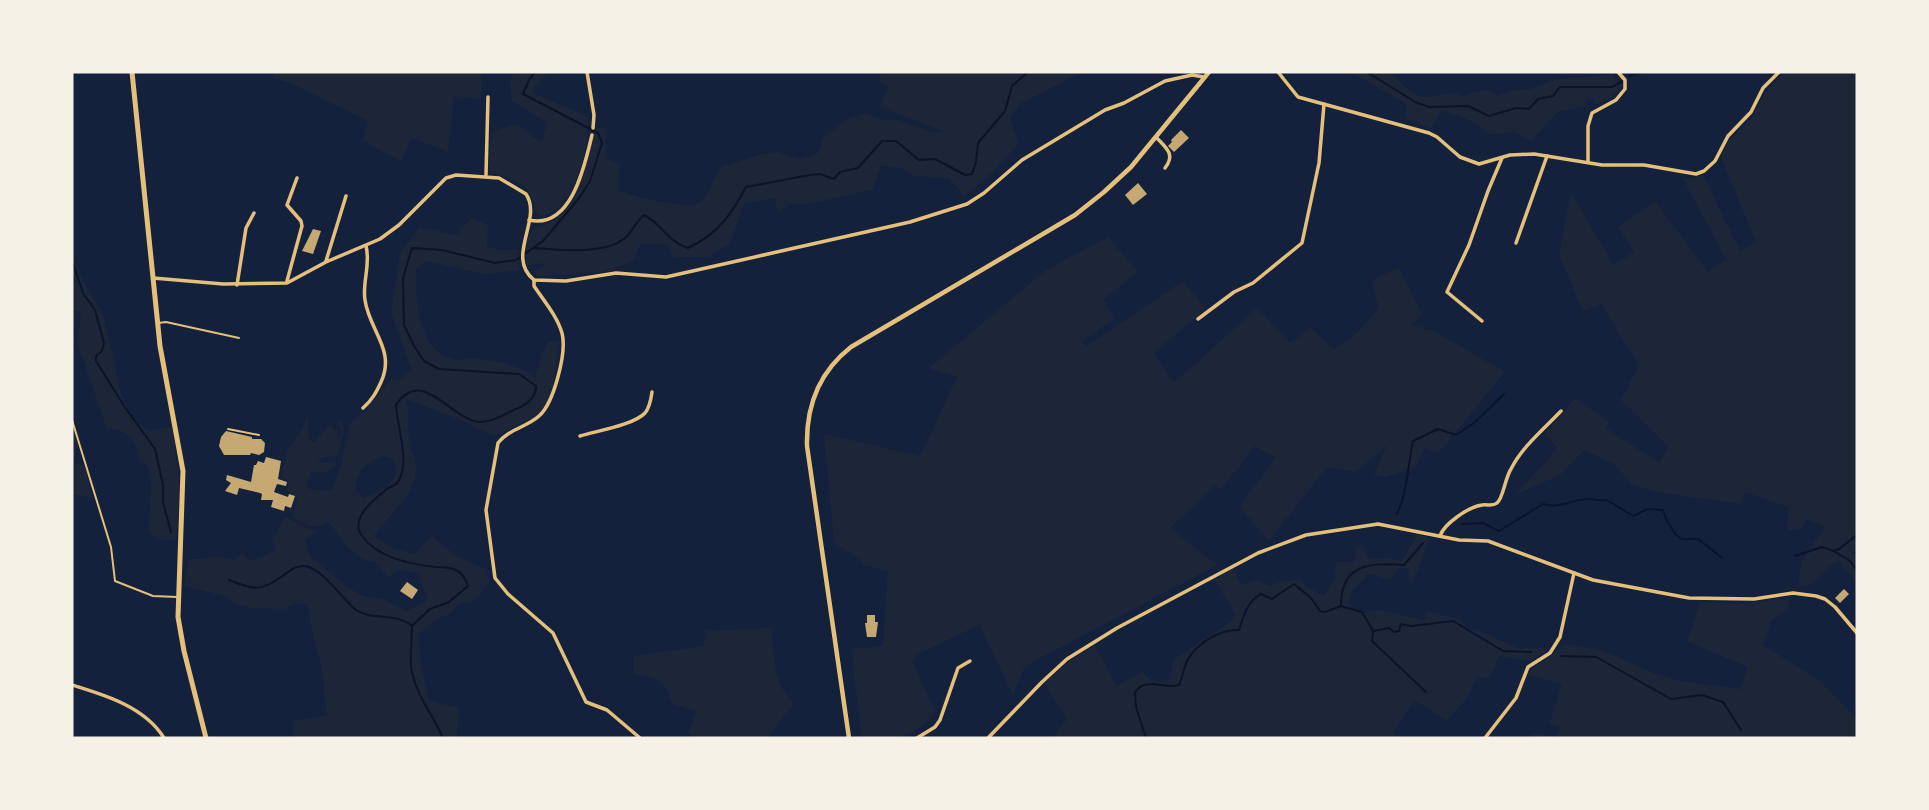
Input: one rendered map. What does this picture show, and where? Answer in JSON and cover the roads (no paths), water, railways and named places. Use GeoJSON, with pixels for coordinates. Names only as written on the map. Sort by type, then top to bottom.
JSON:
{"type":"FeatureCollection","features":[{"type":"Feature","properties":{"kind":"main road"},"geometry":{"type":"LineString","coordinates":[[132,72],[157,323],[183,471],[178,583],[181,641],[206,738]]}},
{"type":"Feature","properties":{"kind":"street"},"geometry":{"type":"LineString","coordinates":[[587,72],[594,115],[593,128]]}},
{"type":"Feature","properties":{"kind":"street"},"geometry":{"type":"LineString","coordinates":[[849,738],[807,446],[810,408],[818,386],[833,363],[851,347],[1077,214],[1119,179],[1209,72]]}},
{"type":"Feature","properties":{"kind":"street"},"geometry":{"type":"LineString","coordinates":[[1278,72],[1298,97],[1429,133],[1460,157],[1472,162],[1485,163],[1517,153],[1609,165],[1644,165],[1690,174],[1704,171],[1715,161],[1728,136],[1751,112],[1763,89],[1779,72]]}},
{"type":"Feature","properties":{"kind":"street"},"geometry":{"type":"LineString","coordinates":[[1588,162],[1588,127],[1592,113],[1616,100],[1625,89],[1625,80],[1618,72]]}},
{"type":"Feature","properties":{"kind":"street"},"geometry":{"type":"LineString","coordinates":[[153,278],[237,285],[287,283],[326,262],[366,246],[399,225],[446,178],[463,174],[507,181],[526,194],[532,206],[523,244],[523,262],[525,271],[534,279],[566,281],[616,273],[666,277],[910,222],[967,204],[1022,160],[1105,110],[1165,81],[1192,75],[1205,77]]}},
{"type":"Feature","properties":{"kind":"street"},"geometry":{"type":"LineString","coordinates":[[486,176],[488,97]]}},
{"type":"Feature","properties":{"kind":"street"},"geometry":{"type":"LineString","coordinates":[[1198,318],[1234,292],[1253,283],[1302,243],[1319,163],[1324,104]]}},
{"type":"Feature","properties":{"kind":"street"},"geometry":{"type":"LineString","coordinates":[[529,220],[538,222],[552,217],[572,197],[585,165],[592,135]]}},
{"type":"Feature","properties":{"kind":"street"},"geometry":{"type":"LineString","coordinates":[[1156,137],[1170,152],[1171,158],[1165,168]]}},
{"type":"Feature","properties":{"kind":"street"},"geometry":{"type":"LineString","coordinates":[[1516,243],[1548,155]]}},
{"type":"Feature","properties":{"kind":"street"},"geometry":{"type":"LineString","coordinates":[[1482,321],[1447,292],[1469,245],[1503,158]]}},
{"type":"Feature","properties":{"kind":"street"},"geometry":{"type":"LineString","coordinates":[[287,283],[302,226],[301,221],[287,207],[298,178]]}},
{"type":"Feature","properties":{"kind":"street"},"geometry":{"type":"LineString","coordinates":[[326,262],[346,196]]}},
{"type":"Feature","properties":{"kind":"street"},"geometry":{"type":"LineString","coordinates":[[237,285],[246,228],[254,213]]}},
{"type":"Feature","properties":{"kind":"street"},"geometry":{"type":"LineString","coordinates":[[363,408],[373,398],[385,375],[387,360],[365,303],[369,260],[366,246]]}},
{"type":"Feature","properties":{"kind":"street"},"geometry":{"type":"LineString","coordinates":[[534,279],[534,286],[556,319],[562,335],[560,361],[548,405],[538,417],[517,428],[498,443],[486,510],[495,578],[508,594],[553,633],[586,702],[607,710],[640,738]]}},
{"type":"Feature","properties":{"kind":"street"},"geometry":{"type":"LineString","coordinates":[[580,436],[644,414],[653,392]]}},
{"type":"Feature","properties":{"kind":"street"},"geometry":{"type":"LineString","coordinates":[[1440,536],[1447,524],[1458,517],[1478,506],[1492,505],[1500,500],[1503,496],[1504,481],[1513,464],[1561,411]]}},
{"type":"Feature","properties":{"kind":"street"},"geometry":{"type":"LineString","coordinates":[[988,738],[1042,682],[1080,649],[1258,553],[1306,535],[1378,524],[1440,536],[1488,541],[1593,580],[1696,599],[1754,599],[1793,593],[1816,596],[1835,607],[1857,633]]}},
{"type":"Feature","properties":{"kind":"street"},"geometry":{"type":"LineString","coordinates":[[1485,738],[1516,698],[1528,667],[1555,647],[1560,637],[1574,573]]}},
{"type":"Feature","properties":{"kind":"street"},"geometry":{"type":"LineString","coordinates":[[917,738],[935,727],[940,720],[958,668],[970,661]]}},
{"type":"Feature","properties":{"kind":"street"},"geometry":{"type":"LineString","coordinates":[[72,685],[132,709],[150,720],[164,738]]}},
{"type":"Feature","properties":{"kind":"lane"},"geometry":{"type":"LineString","coordinates":[[157,323],[240,338]]}},
{"type":"Feature","properties":{"kind":"lane"},"geometry":{"type":"LineString","coordinates":[[72,420],[111,547],[115,581],[153,596],[178,597]]}},
{"type":"Feature","properties":{"kind":"waterway"},"geometry":{"type":"LineString","coordinates":[[443,738],[413,676],[412,626],[430,609],[449,602],[468,586],[462,575],[454,569],[415,564],[395,559],[377,550],[362,536],[359,523],[370,504],[401,477],[403,458],[396,405],[406,394],[426,392],[468,419],[479,422],[493,420],[520,407],[534,394],[536,386],[519,374],[439,369],[424,361],[404,325],[403,278],[412,248],[442,250],[495,263],[516,260],[543,241],[580,197],[590,181],[602,143],[598,133],[523,94],[535,72]]}},
{"type":"Feature","properties":{"kind":"waterway"},"geometry":{"type":"LineString","coordinates":[[534,248],[582,250],[607,247],[626,237],[644,215],[675,242],[688,248],[708,237],[723,223],[746,187],[820,174],[834,179],[840,172],[858,168],[882,141],[896,141],[919,160],[935,159],[965,175],[972,174],[978,143],[1005,111],[1012,86],[1028,72]]}},
{"type":"Feature","properties":{"kind":"waterway"},"geometry":{"type":"LineString","coordinates":[[1367,72],[1415,102],[1429,107],[1468,106],[1489,116],[1516,108],[1529,109],[1538,99],[1553,96],[1560,87],[1612,87],[1623,81]]}},
{"type":"Feature","properties":{"kind":"waterway"},"geometry":{"type":"LineString","coordinates":[[1629,76],[1642,72]]}},
{"type":"Feature","properties":{"kind":"waterway"},"geometry":{"type":"LineString","coordinates":[[72,260],[83,293],[95,310],[104,343],[96,361],[155,449],[163,485],[163,502],[171,532]]}},
{"type":"Feature","properties":{"kind":"waterway"},"geometry":{"type":"LineString","coordinates":[[1397,514],[1405,488],[1413,441],[1438,429],[1456,435],[1474,423],[1504,394]]}},
{"type":"Feature","properties":{"kind":"waterway"},"geometry":{"type":"LineString","coordinates":[[1462,524],[1483,523],[1499,531],[1543,504],[1607,500],[1633,516],[1648,509],[1663,510],[1676,535],[1682,539],[1698,539],[1722,558]]}},
{"type":"Feature","properties":{"kind":"waterway"},"geometry":{"type":"LineString","coordinates":[[1795,556],[1822,547],[1834,551],[1857,535]]}},
{"type":"Feature","properties":{"kind":"waterway"},"geometry":{"type":"LineString","coordinates":[[1146,738],[1136,707],[1135,692],[1150,684],[1179,685],[1192,653],[1217,635],[1239,630],[1247,609],[1256,597],[1261,594],[1272,599],[1294,584],[1311,598],[1320,611],[1325,612],[1341,606],[1346,581],[1359,569],[1379,564],[1404,565],[1423,543]]}},
{"type":"Feature","properties":{"kind":"waterway"},"geometry":{"type":"LineString","coordinates":[[1834,551],[1850,561],[1857,570]]}},
{"type":"Feature","properties":{"kind":"waterway"},"geometry":{"type":"LineString","coordinates":[[229,580],[257,588],[295,568],[310,567],[324,577],[356,610],[399,619],[412,626]]}},
{"type":"Feature","properties":{"kind":"waterway"},"geometry":{"type":"LineString","coordinates":[[1341,606],[1362,612],[1373,631],[1389,628],[1394,632],[1399,631],[1401,624],[1411,626],[1453,621],[1503,651],[1531,652]]}},
{"type":"Feature","properties":{"kind":"waterway"},"geometry":{"type":"LineString","coordinates":[[1373,632],[1372,641],[1426,692]]}},
{"type":"Feature","properties":{"kind":"waterway"},"geometry":{"type":"LineString","coordinates":[[1561,656],[1596,657],[1671,699],[1702,695],[1723,702],[1741,730]]}}]}
